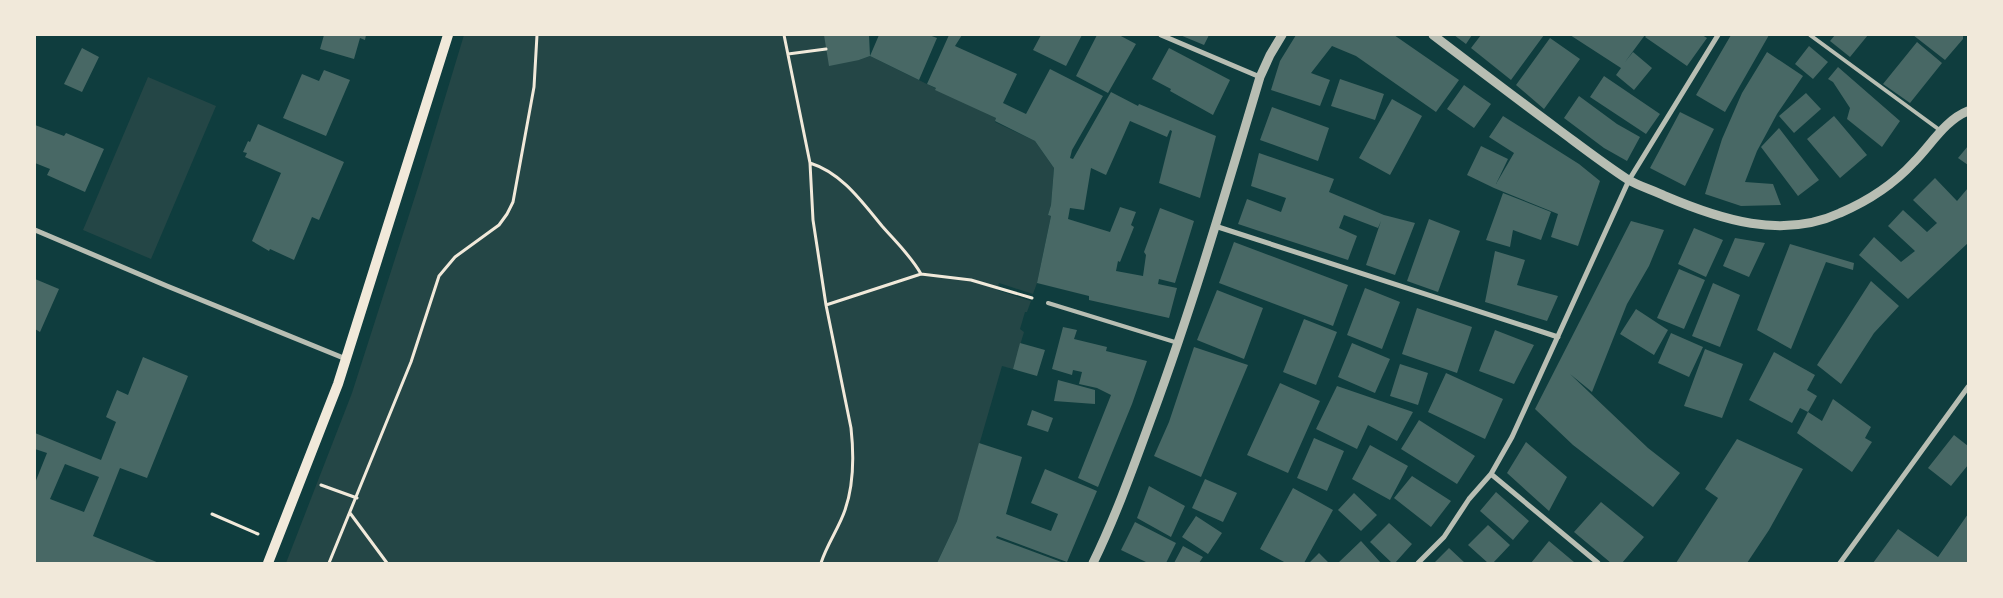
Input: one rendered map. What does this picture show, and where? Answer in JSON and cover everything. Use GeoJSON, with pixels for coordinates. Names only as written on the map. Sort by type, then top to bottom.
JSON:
{"type":"FeatureCollection","features":[{"type":"Feature","properties":{"kind":"main road"},"geometry":{"type":"LineString","coordinates":[[268,563],[346,359],[448,35]]}},
{"type":"Feature","properties":{"kind":"street"},"geometry":{"type":"LineString","coordinates":[[1161,35],[1260,77]]}},
{"type":"Feature","properties":{"kind":"street"},"geometry":{"type":"LineString","coordinates":[[1093,563],[1143,442],[1179,344],[1260,77],[1282,35]]}},
{"type":"Feature","properties":{"kind":"street"},"geometry":{"type":"LineString","coordinates":[[1433,35],[1504,90],[1629,180],[1720,218],[1760,224],[1778,225],[1809,222],[1837,215],[1864,202],[1887,186],[1913,163],[1941,131],[1968,111]]}},
{"type":"Feature","properties":{"kind":"street"},"geometry":{"type":"LineString","coordinates":[[1418,563],[1444,537],[1469,499],[1490,474],[1512,437],[1629,180],[1718,35]]}},
{"type":"Feature","properties":{"kind":"street"},"geometry":{"type":"LineString","coordinates":[[1215,226],[1558,337]]}},
{"type":"Feature","properties":{"kind":"street"},"geometry":{"type":"LineString","coordinates":[[35,230],[346,359]]}},
{"type":"Feature","properties":{"kind":"street"},"geometry":{"type":"LineString","coordinates":[[1840,563],[1968,387]]}},
{"type":"Feature","properties":{"kind":"street"},"geometry":{"type":"LineString","coordinates":[[1490,474],[1598,563]]}},
{"type":"Feature","properties":{"kind":"lane"},"geometry":{"type":"LineString","coordinates":[[1810,35],[1941,131]]}},
{"type":"Feature","properties":{"kind":"lane"},"geometry":{"type":"LineString","coordinates":[[1048,303],[1179,344]]}},
{"type":"Feature","properties":{"kind":"path"},"geometry":{"type":"LineString","coordinates":[[329,563],[411,362],[439,276],[455,257],[499,225],[513,202],[534,87],[537,35]]}},
{"type":"Feature","properties":{"kind":"path"},"geometry":{"type":"LineString","coordinates":[[784,35],[810,163],[813,220],[826,305],[851,428],[853,448],[852,470],[845,511],[826,547],[821,563]]}},
{"type":"Feature","properties":{"kind":"path"},"geometry":{"type":"LineString","coordinates":[[788,54],[826,49]]}},
{"type":"Feature","properties":{"kind":"path"},"geometry":{"type":"LineString","coordinates":[[810,163],[820,166],[834,175],[858,197],[906,251],[921,274]]}},
{"type":"Feature","properties":{"kind":"path"},"geometry":{"type":"LineString","coordinates":[[826,305],[921,274],[971,280],[1013,292]]}},
{"type":"Feature","properties":{"kind":"path"},"geometry":{"type":"LineString","coordinates":[[301,478],[357,498]]}},
{"type":"Feature","properties":{"kind":"path"},"geometry":{"type":"LineString","coordinates":[[350,513],[387,563]]}},
{"type":"Feature","properties":{"kind":"path"},"geometry":{"type":"LineString","coordinates":[[212,514],[249,530]]}},
{"type":"Feature","properties":{"kind":"shaded area"},"geometry":{"type":"Polygon","coordinates":[[[464,35],[854,35],[859,60],[870,56],[996,118],[995,122],[1035,141],[1054,168],[1051,205],[1048,215],[1051,216],[1037,283],[1033,294],[999,283],[997,290],[1031,301],[1027,312],[1025,312],[1020,329],[1024,332],[1013,369],[1002,366],[957,521],[937,563],[286,563],[352,393],[464,35]]]}},
{"type":"Feature","properties":{"kind":"shaded area"},"geometry":{"type":"Polygon","coordinates":[[[148,77],[216,106],[151,259],[83,230],[148,77]]]}},
{"type":"Feature","properties":{"kind":"building"},"geometry":{"type":"Polygon","coordinates":[[[324,35],[366,35],[365,40],[360,38],[354,59],[320,49],[324,35]]]}},
{"type":"Feature","properties":{"kind":"building"},"geometry":{"type":"Polygon","coordinates":[[[824,35],[869,35],[870,56],[829,66],[824,35]]]}},
{"type":"Feature","properties":{"kind":"building"},"geometry":{"type":"Polygon","coordinates":[[[879,35],[929,35],[937,38],[919,80],[870,56],[879,35]]]}},
{"type":"Feature","properties":{"kind":"building"},"geometry":{"type":"Polygon","coordinates":[[[949,35],[962,35],[955,46],[1017,74],[1003,103],[1026,114],[1050,69],[1103,96],[1072,150],[1070,158],[1073,159],[1111,92],[1138,106],[1139,104],[1216,136],[1200,198],[1159,183],[1172,131],[1170,130],[1167,137],[1130,121],[1106,175],[1091,168],[1084,210],[1070,208],[1068,219],[1110,232],[1120,207],[1136,212],[1131,225],[1134,227],[1120,262],[1118,261],[1116,271],[1143,276],[1146,255],[1144,252],[1160,208],[1194,221],[1175,283],[1159,279],[1158,284],[1177,288],[1169,318],[1089,300],[1089,296],[1037,283],[1051,216],[1048,215],[1051,205],[1054,168],[1035,141],[995,121],[996,118],[935,90],[936,88],[927,84],[949,35]]]}},
{"type":"Feature","properties":{"kind":"building"},"geometry":{"type":"Polygon","coordinates":[[[1041,35],[1082,35],[1066,66],[1033,50],[1041,35]]]}},
{"type":"Feature","properties":{"kind":"building"},"geometry":{"type":"Polygon","coordinates":[[[1097,35],[1119,35],[1136,44],[1108,93],[1076,76],[1097,35]]]}},
{"type":"Feature","properties":{"kind":"building"},"geometry":{"type":"Polygon","coordinates":[[[1180,35],[1209,35],[1204,45],[1180,35]]]}},
{"type":"Feature","properties":{"kind":"building"},"geometry":{"type":"Polygon","coordinates":[[[1296,35],[1394,35],[1459,80],[1436,112],[1356,56],[1332,46],[1311,73],[1330,80],[1320,106],[1271,90],[1280,61],[1296,35]]]}},
{"type":"Feature","properties":{"kind":"building"},"geometry":{"type":"Polygon","coordinates":[[[1454,35],[1472,35],[1466,44],[1454,35]]]}},
{"type":"Feature","properties":{"kind":"building"},"geometry":{"type":"Polygon","coordinates":[[[1481,35],[1544,35],[1511,80],[1471,48],[1481,35]]]}},
{"type":"Feature","properties":{"kind":"building"},"geometry":{"type":"Polygon","coordinates":[[[1570,35],[1645,35],[1625,62],[1633,52],[1652,68],[1634,90],[1616,75],[1621,68],[1570,35]]]}},
{"type":"Feature","properties":{"kind":"building"},"geometry":{"type":"Polygon","coordinates":[[[1647,35],[1702,35],[1707,38],[1687,66],[1645,37],[1647,35]]]}},
{"type":"Feature","properties":{"kind":"building"},"geometry":{"type":"Polygon","coordinates":[[[1731,35],[1769,35],[1725,112],[1696,95],[1731,35]]]}},
{"type":"Feature","properties":{"kind":"building"},"geometry":{"type":"Polygon","coordinates":[[[1835,35],[1868,35],[1850,57],[1830,41],[1835,35]]]}},
{"type":"Feature","properties":{"kind":"building"},"geometry":{"type":"Polygon","coordinates":[[[1913,35],[1963,35],[1963,39],[1945,60],[1913,35]]]}},
{"type":"Feature","properties":{"kind":"building"},"geometry":{"type":"Polygon","coordinates":[[[1550,38],[1580,59],[1544,109],[1516,85],[1550,38]]]}},
{"type":"Feature","properties":{"kind":"building"},"geometry":{"type":"Polygon","coordinates":[[[1917,42],[1942,63],[1910,103],[1883,84],[1917,42]]]}},
{"type":"Feature","properties":{"kind":"building"},"geometry":{"type":"Polygon","coordinates":[[[1809,46],[1828,62],[1813,79],[1795,64],[1809,46]]]}},
{"type":"Feature","properties":{"kind":"building"},"geometry":{"type":"Polygon","coordinates":[[[82,48],[99,57],[82,92],[64,84],[82,48]]]}},
{"type":"Feature","properties":{"kind":"building"},"geometry":{"type":"Polygon","coordinates":[[[1169,48],[1230,80],[1213,115],[1152,79],[1169,48]]]}},
{"type":"Feature","properties":{"kind":"building"},"geometry":{"type":"Polygon","coordinates":[[[1767,52],[1803,76],[1777,114],[1757,151],[1745,182],[1773,184],[1781,205],[1741,206],[1705,194],[1722,139],[1742,93],[1767,52]]]}},
{"type":"Feature","properties":{"kind":"building"},"geometry":{"type":"Polygon","coordinates":[[[1838,67],[1900,121],[1882,147],[1847,119],[1850,108],[1833,82],[1828,79],[1838,67]]]}},
{"type":"Feature","properties":{"kind":"building"},"geometry":{"type":"Polygon","coordinates":[[[324,70],[350,80],[326,136],[283,118],[302,74],[319,81],[324,70]]]}},
{"type":"Feature","properties":{"kind":"building"},"geometry":{"type":"Polygon","coordinates":[[[1604,76],[1660,114],[1646,134],[1590,97],[1604,76]]]}},
{"type":"Feature","properties":{"kind":"building"},"geometry":{"type":"Polygon","coordinates":[[[1340,79],[1384,94],[1375,120],[1331,106],[1340,79]]]}},
{"type":"Feature","properties":{"kind":"building"},"geometry":{"type":"Polygon","coordinates":[[[1464,85],[1491,104],[1474,128],[1447,109],[1464,85]]]}},
{"type":"Feature","properties":{"kind":"building"},"geometry":{"type":"Polygon","coordinates":[[[1806,93],[1821,109],[1794,133],[1779,116],[1806,93]]]}},
{"type":"Feature","properties":{"kind":"building"},"geometry":{"type":"Polygon","coordinates":[[[1579,96],[1617,124],[1640,137],[1627,161],[1604,148],[1564,118],[1579,96]]]}},
{"type":"Feature","properties":{"kind":"building"},"geometry":{"type":"Polygon","coordinates":[[[1392,99],[1422,116],[1390,175],[1359,158],[1392,99]]]}},
{"type":"Feature","properties":{"kind":"building"},"geometry":{"type":"Polygon","coordinates":[[[1272,107],[1329,128],[1318,161],[1260,140],[1272,107]]]}},
{"type":"Feature","properties":{"kind":"building"},"geometry":{"type":"Polygon","coordinates":[[[1680,112],[1714,129],[1685,186],[1650,168],[1680,112]]]}},
{"type":"Feature","properties":{"kind":"building"},"geometry":{"type":"Polygon","coordinates":[[[1503,116],[1579,164],[1600,181],[1578,246],[1551,237],[1558,214],[1467,175],[1481,146],[1508,159],[1496,184],[1514,153],[1489,137],[1503,116]]]}},
{"type":"Feature","properties":{"kind":"building"},"geometry":{"type":"Polygon","coordinates":[[[1834,116],[1867,155],[1840,178],[1807,139],[1834,116]]]}},
{"type":"Feature","properties":{"kind":"building"},"geometry":{"type":"Polygon","coordinates":[[[258,124],[344,162],[319,220],[312,217],[294,260],[270,249],[269,251],[252,241],[281,173],[245,157],[247,153],[243,152],[258,124]]]}},
{"type":"Feature","properties":{"kind":"building"},"geometry":{"type":"Polygon","coordinates":[[[35,125],[64,136],[66,133],[104,149],[85,192],[47,175],[50,169],[35,163],[35,125]]]}},
{"type":"Feature","properties":{"kind":"building"},"geometry":{"type":"Polygon","coordinates":[[[1779,128],[1819,180],[1798,196],[1761,147],[1779,128]]]}},
{"type":"Feature","properties":{"kind":"building"},"geometry":{"type":"Polygon","coordinates":[[[1968,146],[1968,165],[1958,158],[1968,146]]]}},
{"type":"Feature","properties":{"kind":"building"},"geometry":{"type":"Polygon","coordinates":[[[1259,153],[1334,179],[1329,192],[1384,215],[1415,223],[1395,275],[1366,265],[1381,221],[1378,228],[1344,215],[1339,228],[1357,236],[1348,260],[1238,224],[1247,199],[1281,212],[1286,198],[1251,186],[1259,153]]]}},
{"type":"Feature","properties":{"kind":"building"},"geometry":{"type":"Polygon","coordinates":[[[1935,178],[1957,201],[1968,188],[1968,243],[1908,299],[1859,255],[1874,237],[1901,262],[1915,251],[1888,226],[1903,210],[1927,232],[1937,223],[1913,200],[1935,178]]]}},
{"type":"Feature","properties":{"kind":"building"},"geometry":{"type":"Polygon","coordinates":[[[1503,193],[1551,212],[1541,240],[1513,230],[1510,247],[1486,240],[1503,193]]]}},
{"type":"Feature","properties":{"kind":"building"},"geometry":{"type":"Polygon","coordinates":[[[1429,219],[1460,231],[1438,292],[1407,281],[1429,219]]]}},
{"type":"Feature","properties":{"kind":"building"},"geometry":{"type":"Polygon","coordinates":[[[1631,221],[1664,230],[1649,266],[1627,304],[1592,392],[1570,374],[1648,448],[1680,473],[1653,507],[1573,445],[1535,409],[1631,221]]]}},
{"type":"Feature","properties":{"kind":"building"},"geometry":{"type":"Polygon","coordinates":[[[1694,228],[1723,240],[1706,277],[1678,264],[1694,228]]]}},
{"type":"Feature","properties":{"kind":"building"},"geometry":{"type":"Polygon","coordinates":[[[1735,238],[1765,243],[1749,277],[1723,266],[1735,238]]]}},
{"type":"Feature","properties":{"kind":"building"},"geometry":{"type":"Polygon","coordinates":[[[1234,242],[1348,285],[1333,326],[1219,283],[1234,242]]]}},
{"type":"Feature","properties":{"kind":"building"},"geometry":{"type":"Polygon","coordinates":[[[1790,244],[1854,263],[1853,270],[1826,262],[1791,349],[1757,330],[1790,244]]]}},
{"type":"Feature","properties":{"kind":"building"},"geometry":{"type":"Polygon","coordinates":[[[1495,251],[1525,260],[1517,285],[1558,296],[1547,321],[1485,302],[1495,251]]]}},
{"type":"Feature","properties":{"kind":"building"},"geometry":{"type":"Polygon","coordinates":[[[1679,269],[1705,280],[1684,329],[1657,318],[1679,269]]]}},
{"type":"Feature","properties":{"kind":"building"},"geometry":{"type":"Polygon","coordinates":[[[35,279],[59,289],[40,332],[35,329],[35,279]]]}},
{"type":"Feature","properties":{"kind":"building"},"geometry":{"type":"Polygon","coordinates":[[[1871,281],[1899,306],[1874,333],[1841,384],[1817,365],[1871,281]]]}},
{"type":"Feature","properties":{"kind":"building"},"geometry":{"type":"Polygon","coordinates":[[[1713,283],[1740,295],[1720,347],[1692,336],[1713,283]]]}},
{"type":"Feature","properties":{"kind":"building"},"geometry":{"type":"Polygon","coordinates":[[[1365,288],[1400,302],[1382,349],[1347,335],[1365,288]]]}},
{"type":"Feature","properties":{"kind":"building"},"geometry":{"type":"Polygon","coordinates":[[[1217,290],[1263,308],[1244,359],[1197,340],[1217,290]]]}},
{"type":"Feature","properties":{"kind":"building"},"geometry":{"type":"Polygon","coordinates":[[[1417,308],[1472,327],[1457,373],[1402,354],[1417,308]]]}},
{"type":"Feature","properties":{"kind":"building"},"geometry":{"type":"Polygon","coordinates":[[[1636,309],[1668,330],[1654,355],[1620,334],[1636,309]]]}},
{"type":"Feature","properties":{"kind":"building"},"geometry":{"type":"Polygon","coordinates":[[[1304,319],[1337,332],[1316,385],[1283,372],[1304,319]]]}},
{"type":"Feature","properties":{"kind":"building"},"geometry":{"type":"Polygon","coordinates":[[[1063,327],[1077,330],[1074,339],[1107,347],[1106,351],[1147,361],[1132,404],[1098,487],[1078,478],[1111,395],[1097,388],[1079,384],[1082,372],[1073,370],[1072,375],[1052,369],[1063,327]]]}},
{"type":"Feature","properties":{"kind":"building"},"geometry":{"type":"Polygon","coordinates":[[[1495,330],[1534,345],[1514,384],[1479,371],[1495,330]]]}},
{"type":"Feature","properties":{"kind":"building"},"geometry":{"type":"Polygon","coordinates":[[[1671,333],[1703,347],[1689,377],[1658,363],[1671,333]]]}},
{"type":"Feature","properties":{"kind":"building"},"geometry":{"type":"Polygon","coordinates":[[[1020,343],[1045,350],[1037,376],[1013,369],[1020,343]]]}},
{"type":"Feature","properties":{"kind":"building"},"geometry":{"type":"Polygon","coordinates":[[[1352,343],[1390,359],[1375,393],[1338,377],[1352,343]]]}},
{"type":"Feature","properties":{"kind":"building"},"geometry":{"type":"Polygon","coordinates":[[[1194,347],[1248,365],[1201,477],[1154,456],[1169,422],[1194,347]]]}},
{"type":"Feature","properties":{"kind":"building"},"geometry":{"type":"Polygon","coordinates":[[[1705,349],[1743,364],[1722,418],[1684,406],[1705,349]]]}},
{"type":"Feature","properties":{"kind":"building"},"geometry":{"type":"Polygon","coordinates":[[[1774,352],[1815,375],[1807,390],[1817,396],[1808,412],[1800,408],[1792,423],[1749,400],[1774,352]]]}},
{"type":"Feature","properties":{"kind":"building"},"geometry":{"type":"Polygon","coordinates":[[[143,357],[188,376],[147,478],[120,468],[93,536],[159,563],[35,563],[35,483],[47,453],[35,449],[35,433],[101,460],[116,422],[106,417],[117,390],[128,395],[143,357]],[[65,464],[50,499],[84,512],[99,477],[65,464]]]}},
{"type":"Feature","properties":{"kind":"building"},"geometry":{"type":"Polygon","coordinates":[[[1400,364],[1428,373],[1418,405],[1390,396],[1400,364]]]}},
{"type":"Feature","properties":{"kind":"building"},"geometry":{"type":"Polygon","coordinates":[[[1446,373],[1503,399],[1485,439],[1428,412],[1446,373]]]}},
{"type":"Feature","properties":{"kind":"building"},"geometry":{"type":"Polygon","coordinates":[[[1058,380],[1095,390],[1095,404],[1054,401],[1058,380]]]}},
{"type":"Feature","properties":{"kind":"building"},"geometry":{"type":"Polygon","coordinates":[[[1280,383],[1320,401],[1288,473],[1247,455],[1280,383]]]}},
{"type":"Feature","properties":{"kind":"building"},"geometry":{"type":"Polygon","coordinates":[[[1337,386],[1413,412],[1397,441],[1368,425],[1357,449],[1316,429],[1337,386]]]}},
{"type":"Feature","properties":{"kind":"building"},"geometry":{"type":"Polygon","coordinates":[[[1833,399],[1871,427],[1865,438],[1872,442],[1852,472],[1797,433],[1808,412],[1822,421],[1833,399]]]}},
{"type":"Feature","properties":{"kind":"building"},"geometry":{"type":"Polygon","coordinates":[[[1032,410],[1053,418],[1048,432],[1027,425],[1032,410]]]}},
{"type":"Feature","properties":{"kind":"building"},"geometry":{"type":"Polygon","coordinates":[[[1419,420],[1475,456],[1457,484],[1401,449],[1419,420]]]}},
{"type":"Feature","properties":{"kind":"building"},"geometry":{"type":"Polygon","coordinates":[[[1954,435],[1968,446],[1968,465],[1951,486],[1928,468],[1954,435]]]}},
{"type":"Feature","properties":{"kind":"building"},"geometry":{"type":"Polygon","coordinates":[[[1314,438],[1344,451],[1327,491],[1297,478],[1314,438]]]}},
{"type":"Feature","properties":{"kind":"building"},"geometry":{"type":"Polygon","coordinates":[[[1737,439],[1803,469],[1769,530],[1747,563],[1676,563],[1718,498],[1705,489],[1737,439]]]}},
{"type":"Feature","properties":{"kind":"building"},"geometry":{"type":"Polygon","coordinates":[[[1526,442],[1567,477],[1549,511],[1507,473],[1526,442]]]}},
{"type":"Feature","properties":{"kind":"building"},"geometry":{"type":"Polygon","coordinates":[[[979,443],[1022,457],[1006,514],[1051,531],[1058,514],[1031,503],[1045,469],[1097,491],[1067,562],[997,536],[996,538],[1064,563],[937,563],[957,521],[979,443]]]}},
{"type":"Feature","properties":{"kind":"building"},"geometry":{"type":"Polygon","coordinates":[[[1370,445],[1408,466],[1390,500],[1352,479],[1370,445]]]}},
{"type":"Feature","properties":{"kind":"building"},"geometry":{"type":"Polygon","coordinates":[[[1412,476],[1451,501],[1431,527],[1394,498],[1412,476]]]}},
{"type":"Feature","properties":{"kind":"building"},"geometry":{"type":"Polygon","coordinates":[[[1205,479],[1237,493],[1223,522],[1192,508],[1205,479]]]}},
{"type":"Feature","properties":{"kind":"building"},"geometry":{"type":"Polygon","coordinates":[[[1149,486],[1185,506],[1171,537],[1137,518],[1149,486]]]}},
{"type":"Feature","properties":{"kind":"building"},"geometry":{"type":"Polygon","coordinates":[[[1293,488],[1333,510],[1304,563],[1286,563],[1260,549],[1293,488]]]}},
{"type":"Feature","properties":{"kind":"building"},"geometry":{"type":"Polygon","coordinates":[[[1496,492],[1529,521],[1513,540],[1480,511],[1496,492]]]}},
{"type":"Feature","properties":{"kind":"building"},"geometry":{"type":"Polygon","coordinates":[[[1354,493],[1377,515],[1361,531],[1338,510],[1354,493]]]}},
{"type":"Feature","properties":{"kind":"building"},"geometry":{"type":"Polygon","coordinates":[[[1601,502],[1644,537],[1622,563],[1611,563],[1574,532],[1601,502]]]}},
{"type":"Feature","properties":{"kind":"building"},"geometry":{"type":"Polygon","coordinates":[[[1968,514],[1968,563],[1873,563],[1898,529],[1938,557],[1968,514]]]}},
{"type":"Feature","properties":{"kind":"building"},"geometry":{"type":"Polygon","coordinates":[[[1196,516],[1222,533],[1208,554],[1182,537],[1196,516]]]}},
{"type":"Feature","properties":{"kind":"building"},"geometry":{"type":"Polygon","coordinates":[[[1135,522],[1176,543],[1166,563],[1148,563],[1121,550],[1135,522]]]}},
{"type":"Feature","properties":{"kind":"building"},"geometry":{"type":"Polygon","coordinates":[[[1389,523],[1412,544],[1395,563],[1392,563],[1370,542],[1389,523]]]}},
{"type":"Feature","properties":{"kind":"building"},"geometry":{"type":"Polygon","coordinates":[[[1488,525],[1510,545],[1493,563],[1488,563],[1468,545],[1488,525]]]}},
{"type":"Feature","properties":{"kind":"building"},"geometry":{"type":"Polygon","coordinates":[[[1361,541],[1381,563],[1338,563],[1361,541]]]}},
{"type":"Feature","properties":{"kind":"building"},"geometry":{"type":"Polygon","coordinates":[[[1549,541],[1574,562],[1531,563],[1549,541]]]}},
{"type":"Feature","properties":{"kind":"building"},"geometry":{"type":"Polygon","coordinates":[[[1183,546],[1203,557],[1199,563],[1174,563],[1183,546]]]}},
{"type":"Feature","properties":{"kind":"building"},"geometry":{"type":"Polygon","coordinates":[[[1449,548],[1465,563],[1434,563],[1449,548]]]}},
{"type":"Feature","properties":{"kind":"building"},"geometry":{"type":"Polygon","coordinates":[[[1319,553],[1329,563],[1309,563],[1319,553]]]}}]}
